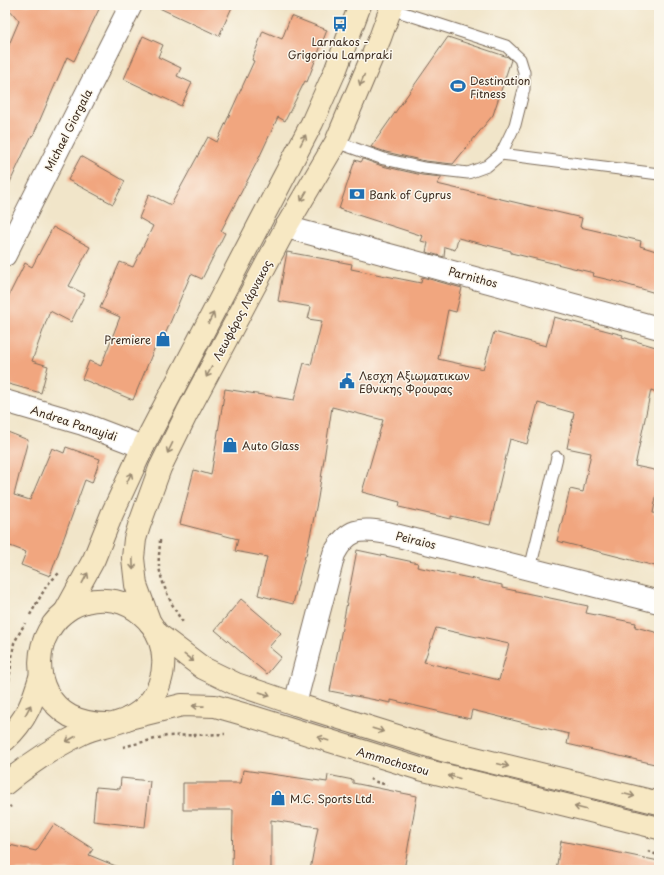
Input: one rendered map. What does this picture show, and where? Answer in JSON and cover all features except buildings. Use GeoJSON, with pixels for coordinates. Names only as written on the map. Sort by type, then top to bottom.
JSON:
{"type":"FeatureCollection","features":[{"type":"Feature","properties":{"kind":"main road","name":"Λεωφόρος Λάρνακος"},"geometry":{"type":"LineString","coordinates":[[65,612],[94,559],[112,514],[143,447],[312,123],[336,69],[360,5]]}},
{"type":"Feature","properties":{"kind":"main road","name":"Λεωφόρος Λάρνακος"},"geometry":{"type":"LineString","coordinates":[[5,784],[23,770],[82,733],[129,718],[147,706],[159,687],[162,677],[164,655],[136,586],[133,570],[133,558],[138,526],[160,468],[187,413],[286,227],[336,142],[392,7]]}},
{"type":"Feature","properties":{"kind":"main road","name":"Λεωφόρος Λάρνακος"},"geometry":{"type":"LineString","coordinates":[[5,740],[12,734],[24,718],[33,701],[40,674],[40,656],[44,639],[56,619],[65,612],[79,604],[94,600],[105,600],[127,605],[136,610],[154,629]]}},
{"type":"Feature","properties":{"kind":"main road"},"geometry":{"type":"LineString","coordinates":[[154,629],[203,668],[236,684],[442,750],[659,803]]}},
{"type":"Feature","properties":{"kind":"main road","name":"Λεωφόρος Λάρνακος"},"geometry":{"type":"LineString","coordinates":[[40,674],[49,696],[68,715],[80,721],[94,724],[107,724]]}},
{"type":"Feature","properties":{"kind":"main road","name":"Ammochostou"},"geometry":{"type":"LineString","coordinates":[[129,718],[182,705],[214,706],[420,769],[659,828]]}},
{"type":"Feature","properties":{"kind":"street","name":"Michael Giorgala"},"geometry":{"type":"LineString","coordinates":[[5,255],[131,5]]}},
{"type":"Feature","properties":{"kind":"street","name":"Parnithos"},"geometry":{"type":"LineString","coordinates":[[286,227],[659,328]]}},
{"type":"Feature","properties":{"kind":"street","name":"Andrea Panayidi"},"geometry":{"type":"LineString","coordinates":[[5,401],[83,424],[143,447]]}},
{"type":"Feature","properties":{"kind":"street","name":"Peiraios"},"geometry":{"type":"LineString","coordinates":[[295,704],[334,554],[341,541],[355,532],[368,529],[387,533],[659,602]]}},
{"type":"Feature","properties":{"kind":"lane"},"geometry":{"type":"LineString","coordinates":[[336,142],[384,159],[424,168],[468,173],[488,166],[501,154],[515,125],[524,89],[524,72],[520,59],[506,46],[392,7]]}},
{"type":"Feature","properties":{"kind":"lane"},"geometry":{"type":"LineString","coordinates":[[501,154],[659,174]]}},
{"type":"Feature","properties":{"kind":"lane"},"geometry":{"type":"LineString","coordinates":[[530,569],[557,457]]}},
{"type":"Feature","properties":{"kind":"path"},"geometry":{"type":"LineString","coordinates":[[160,536],[159,566],[166,590],[186,628]]}},
{"type":"Feature","properties":{"kind":"path"},"geometry":{"type":"LineString","coordinates":[[120,748],[167,736],[226,734]]}},
{"type":"Feature","properties":{"kind":"place","name":"Larnakos - Grigoriou Lampraki"},"geometry":{"type":"Point","coordinates":[340,24]}},
{"type":"Feature","properties":{"kind":"place","name":"Destination Fitness"},"geometry":{"type":"Point","coordinates":[458,86]}},
{"type":"Feature","properties":{"kind":"place","name":"Bank of Cyprus"},"geometry":{"type":"Point","coordinates":[357,194]}},
{"type":"Feature","properties":{"kind":"place","name":"Premiere"},"geometry":{"type":"Point","coordinates":[163,339]}},
{"type":"Feature","properties":{"kind":"place","name":"Λεσχη Αξιωματικων Εθνικης Φρουρας"},"geometry":{"type":"Point","coordinates":[347,381]}},
{"type":"Feature","properties":{"kind":"place","name":"Auto Glass"},"geometry":{"type":"Point","coordinates":[230,445]}},
{"type":"Feature","properties":{"kind":"place","name":"M.C. Sports Ltd."},"geometry":{"type":"Point","coordinates":[278,798]}}]}
